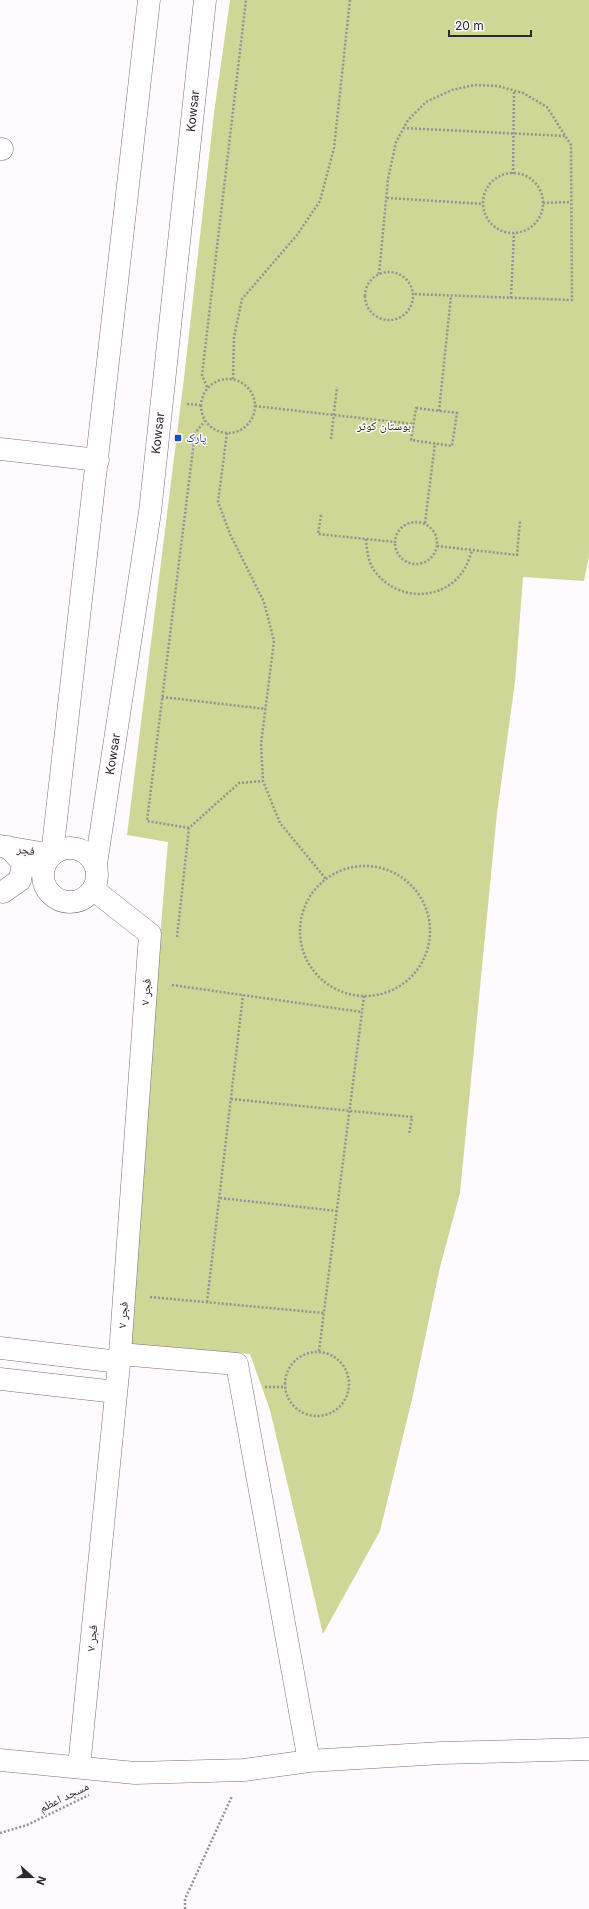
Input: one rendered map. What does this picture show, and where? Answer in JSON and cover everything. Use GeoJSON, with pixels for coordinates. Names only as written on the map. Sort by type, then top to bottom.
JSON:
{"type":"FeatureCollection","features":[{"type":"Feature","properties":{"kind":"street"},"geometry":{"type":"LineString","coordinates":[[52,855],[150,0]]}},
{"type":"Feature","properties":{"kind":"street","name":"Kowsar"},"geometry":{"type":"LineString","coordinates":[[96,864],[150,512],[205,0]]}},
{"type":"Feature","properties":{"kind":"street"},"geometry":{"type":"LineString","coordinates":[[0,449],[98,460]]}},
{"type":"Feature","properties":{"kind":"street"},"geometry":{"type":"LineString","coordinates":[[1,892],[20,880],[23,863],[4,846]]}},
{"type":"Feature","properties":{"kind":"street","name":"فجر"},"geometry":{"type":"LineString","coordinates":[[4,846],[52,855]]}},
{"type":"Feature","properties":{"kind":"street"},"geometry":{"type":"LineString","coordinates":[[61,849],[76,849],[90,856],[96,864],[97,877],[94,890],[80,901],[71,903],[54,898],[48,891],[43,876],[47,861],[52,855],[61,849]]}},
{"type":"Feature","properties":{"kind":"street","name":"فجر ۷"},"geometry":{"type":"LineString","coordinates":[[79,1767],[120,1358],[150,934],[94,890]]}},
{"type":"Feature","properties":{"kind":"street"},"geometry":{"type":"LineString","coordinates":[[1,892],[48,891]]}},
{"type":"Feature","properties":{"kind":"street"},"geometry":{"type":"LineString","coordinates":[[0,1348],[120,1358],[237,1364],[309,1761]]}},
{"type":"Feature","properties":{"kind":"street"},"geometry":{"type":"LineString","coordinates":[[0,1379],[116,1392]]}},
{"type":"Feature","properties":{"kind":"street"},"geometry":{"type":"LineString","coordinates":[[0,1760],[135,1773],[244,1770],[309,1761],[441,1753],[589,1748]]}},
{"type":"Feature","properties":{"kind":"path"},"geometry":{"type":"LineString","coordinates":[[207,387],[202,375],[246,0]]}},
{"type":"Feature","properties":{"kind":"path"},"geometry":{"type":"LineString","coordinates":[[233,379],[234,337],[242,299],[297,235],[320,201],[334,148],[350,0]]}},
{"type":"Feature","properties":{"kind":"path"},"geometry":{"type":"LineString","coordinates":[[379,274],[388,179],[396,142],[408,120],[426,102],[452,90],[474,85],[498,86],[523,93],[547,108],[571,145],[572,300],[412,294]]}},
{"type":"Feature","properties":{"kind":"path"},"geometry":{"type":"LineString","coordinates":[[513,174],[514,91]]}},
{"type":"Feature","properties":{"kind":"path"},"geometry":{"type":"LineString","coordinates":[[403,128],[566,136]]}},
{"type":"Feature","properties":{"kind":"path"},"geometry":{"type":"LineString","coordinates":[[513,174],[528,177],[536,184],[541,193],[543,203],[542,212],[538,221],[531,228],[514,233],[496,228],[489,221],[483,204],[485,193],[490,184],[498,178],[513,174]]}},
{"type":"Feature","properties":{"kind":"path"},"geometry":{"type":"LineString","coordinates":[[387,198],[483,204]]}},
{"type":"Feature","properties":{"kind":"path"},"geometry":{"type":"LineString","coordinates":[[543,203],[571,202]]}},
{"type":"Feature","properties":{"kind":"path"},"geometry":{"type":"LineString","coordinates":[[511,298],[514,233]]}},
{"type":"Feature","properties":{"kind":"path"},"geometry":{"type":"LineString","coordinates":[[394,272],[401,275],[411,286],[412,294],[408,309],[403,315],[396,319],[387,320],[379,318],[372,314],[367,307],[365,299],[368,283],[379,274],[394,272]]}},
{"type":"Feature","properties":{"kind":"path"},"geometry":{"type":"LineString","coordinates":[[439,411],[451,296]]}},
{"type":"Feature","properties":{"kind":"path"},"geometry":{"type":"LineString","coordinates":[[223,378],[233,379],[242,382],[249,388],[253,396],[255,406],[254,415],[249,422],[239,430],[227,433],[218,432],[205,421],[201,413],[200,405],[202,395],[207,387],[214,382],[223,378]]}},
{"type":"Feature","properties":{"kind":"path"},"geometry":{"type":"LineString","coordinates":[[331,440],[337,387]]}},
{"type":"Feature","properties":{"kind":"path"},"geometry":{"type":"LineString","coordinates":[[181,404],[200,405]]}},
{"type":"Feature","properties":{"kind":"path"},"geometry":{"type":"LineString","coordinates":[[255,406],[413,424]]}},
{"type":"Feature","properties":{"kind":"path"},"geometry":{"type":"LineString","coordinates":[[416,408],[439,411],[457,413],[452,446],[411,440],[416,408]]}},
{"type":"Feature","properties":{"kind":"path"},"geometry":{"type":"LineString","coordinates":[[189,828],[147,822],[195,433],[205,421]]}},
{"type":"Feature","properties":{"kind":"path"},"geometry":{"type":"LineString","coordinates":[[227,433],[218,502],[230,534],[264,602],[274,641],[261,744],[262,781],[280,823],[326,879]]}},
{"type":"Feature","properties":{"kind":"path"},"geometry":{"type":"LineString","coordinates":[[425,523],[435,443]]}},
{"type":"Feature","properties":{"kind":"path"},"geometry":{"type":"LineString","coordinates":[[321,515],[318,534],[395,542]]}},
{"type":"Feature","properties":{"kind":"path"},"geometry":{"type":"LineString","coordinates":[[437,546],[517,555],[520,521]]}},
{"type":"Feature","properties":{"kind":"path"},"geometry":{"type":"LineString","coordinates":[[418,522],[425,523],[435,533],[437,546],[435,553],[424,562],[410,564],[399,556],[395,542],[400,529],[405,525],[418,522]]}},
{"type":"Feature","properties":{"kind":"path"},"geometry":{"type":"LineString","coordinates":[[366,539],[368,557],[376,573],[388,585],[404,593],[422,595],[439,591],[455,581],[466,568],[472,551]]}},
{"type":"Feature","properties":{"kind":"path"},"geometry":{"type":"LineString","coordinates":[[162,697],[266,709]]}},
{"type":"Feature","properties":{"kind":"path"},"geometry":{"type":"LineString","coordinates":[[177,938],[189,828],[239,783],[262,781]]}},
{"type":"Feature","properties":{"kind":"path"},"geometry":{"type":"LineString","coordinates":[[367,866],[388,870],[406,880],[416,891],[420,896],[429,916],[430,938],[424,959],[412,976],[394,989],[374,996],[364,996],[353,995],[332,988],[316,974],[304,956],[300,935],[302,914],[311,894],[326,879],[345,869],[367,866]]}},
{"type":"Feature","properties":{"kind":"path"},"geometry":{"type":"LineString","coordinates":[[171,993],[172,977]]}},
{"type":"Feature","properties":{"kind":"path"},"geometry":{"type":"LineString","coordinates":[[172,985],[362,1012]]}},
{"type":"Feature","properties":{"kind":"path"},"geometry":{"type":"LineString","coordinates":[[207,1302],[243,995]]}},
{"type":"Feature","properties":{"kind":"path"},"geometry":{"type":"LineString","coordinates":[[319,1351],[364,996]]}},
{"type":"Feature","properties":{"kind":"path"},"geometry":{"type":"LineString","coordinates":[[231,1099],[412,1117],[409,1135]]}},
{"type":"Feature","properties":{"kind":"path"},"geometry":{"type":"LineString","coordinates":[[220,1198],[337,1211]]}},
{"type":"Feature","properties":{"kind":"path"},"geometry":{"type":"LineString","coordinates":[[146,1297],[324,1313]]}},
{"type":"Feature","properties":{"kind":"path"},"geometry":{"type":"LineString","coordinates":[[319,1351],[330,1354],[345,1366],[349,1376],[350,1386],[342,1405],[334,1412],[314,1416],[304,1413],[294,1407],[288,1397],[285,1381],[291,1366],[298,1357],[308,1352],[319,1351]]}},
{"type":"Feature","properties":{"kind":"path"},"geometry":{"type":"LineString","coordinates":[[185,1909],[185,1899],[244,1770]]}},
{"type":"Feature","properties":{"kind":"path","name":"مسجد اعظم"},"geometry":{"type":"LineString","coordinates":[[0,1834],[27,1825],[92,1794]]}},
{"type":"Feature","properties":{"kind":"green space","name":"بوستان کوثر"},"geometry":{"type":"Polygon","coordinates":[[[230,0],[589,0],[589,556],[584,581],[523,577],[515,682],[497,813],[460,1193],[440,1267],[413,1395],[380,1531],[323,1634],[270,1410],[250,1354],[126,1346],[168,842],[127,835],[184,378],[214,113],[230,0]]]}},
{"type":"Feature","properties":{"kind":"place","name":"پارک"},"geometry":{"type":"Point","coordinates":[178,438]}}]}
